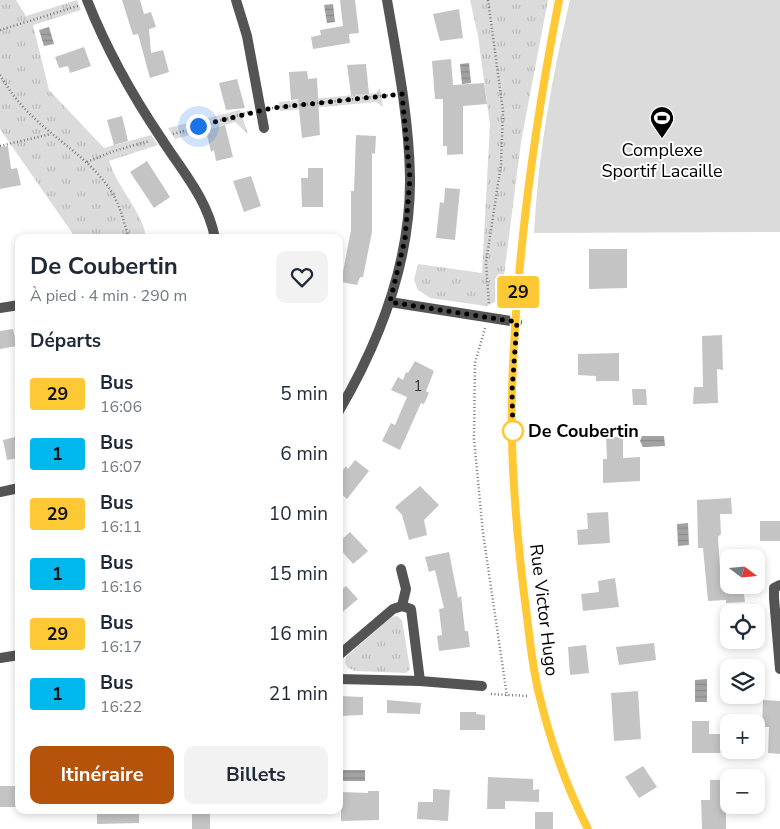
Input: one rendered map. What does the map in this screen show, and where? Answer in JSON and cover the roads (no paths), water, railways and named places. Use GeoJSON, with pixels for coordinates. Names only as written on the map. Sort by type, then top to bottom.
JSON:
{"type":"FeatureCollection","features":[{"type":"Feature","properties":{"kind":"street"},"geometry":{"type":"LineString","coordinates":[[236,0],[247,36],[264,128]]}},
{"type":"Feature","properties":{"kind":"street"},"geometry":{"type":"LineString","coordinates":[[343,404],[390,302],[405,239],[410,178],[402,94],[387,0]]}},
{"type":"Feature","properties":{"kind":"street","name":"Rue Victor Hugo"},"geometry":{"type":"LineString","coordinates":[[559,0],[532,165],[522,247],[512,391],[513,470],[519,552],[539,697],[556,754],[588,829]]}},
{"type":"Feature","properties":{"kind":"street"},"geometry":{"type":"LineString","coordinates":[[87,2],[119,69],[161,138],[195,186],[211,217],[214,234]]}},
{"type":"Feature","properties":{"kind":"street"},"geometry":{"type":"LineString","coordinates":[[390,302],[517,322]]}},
{"type":"Feature","properties":{"kind":"street"},"geometry":{"type":"LineString","coordinates":[[0,308],[15,306]]}},
{"type":"Feature","properties":{"kind":"street"},"geometry":{"type":"LineString","coordinates":[[0,492],[15,489]]}},
{"type":"Feature","properties":{"kind":"street"},"geometry":{"type":"LineString","coordinates":[[401,569],[406,589],[402,606]]}},
{"type":"Feature","properties":{"kind":"street"},"geometry":{"type":"LineString","coordinates":[[780,585],[774,588],[780,669]]}},
{"type":"Feature","properties":{"kind":"street"},"geometry":{"type":"LineString","coordinates":[[343,652],[393,609],[402,606],[411,609],[420,681]]}},
{"type":"Feature","properties":{"kind":"street"},"geometry":{"type":"LineString","coordinates":[[0,658],[15,656]]}},
{"type":"Feature","properties":{"kind":"street"},"geometry":{"type":"LineString","coordinates":[[343,679],[420,681],[482,686]]}},
{"type":"Feature","properties":{"kind":"place","name":"Complexe Sportif Lacaille"},"geometry":{"type":"Point","coordinates":[662,139]}},
{"type":"Feature","properties":{"kind":"place","name":"De Coubertin"},"geometry":{"type":"Point","coordinates":[513,431]}}]}
